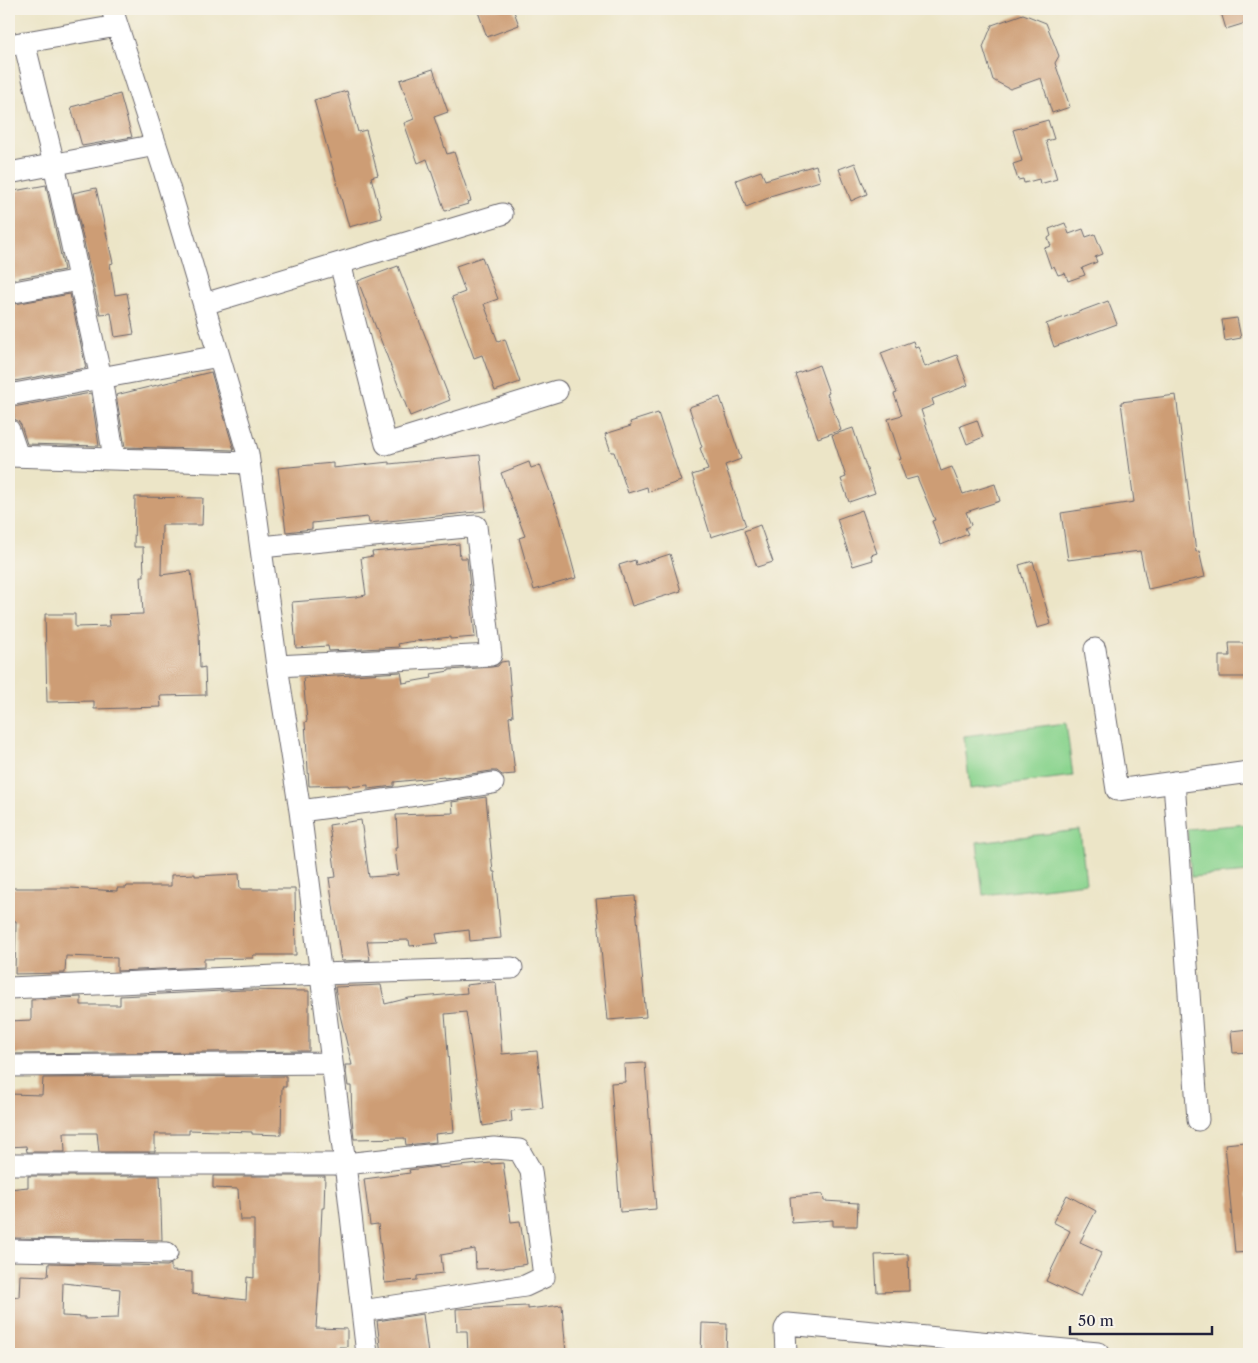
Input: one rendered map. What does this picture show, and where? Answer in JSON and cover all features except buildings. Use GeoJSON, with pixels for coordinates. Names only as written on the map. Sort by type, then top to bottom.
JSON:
{"type":"FeatureCollection","features":[{"type":"Feature","properties":{"kind":"street"},"geometry":{"type":"LineString","coordinates":[[114,458],[101,378],[54,164],[16,43],[115,18],[156,145],[248,454],[277,666],[300,811],[367,1354]]}},
{"type":"Feature","properties":{"kind":"street"},"geometry":{"type":"LineString","coordinates":[[9,172],[156,145]]}},
{"type":"Feature","properties":{"kind":"street"},"geometry":{"type":"LineString","coordinates":[[204,304],[502,214]]}},
{"type":"Feature","properties":{"kind":"street"},"geometry":{"type":"LineString","coordinates":[[340,263],[386,444],[557,391]]}},
{"type":"Feature","properties":{"kind":"street"},"geometry":{"type":"LineString","coordinates":[[9,293],[79,280]]}},
{"type":"Feature","properties":{"kind":"street"},"geometry":{"type":"LineString","coordinates":[[9,395],[219,356]]}},
{"type":"Feature","properties":{"kind":"street"},"geometry":{"type":"LineString","coordinates":[[9,430],[14,456],[249,463]]}},
{"type":"Feature","properties":{"kind":"street"},"geometry":{"type":"LineString","coordinates":[[260,547],[476,526],[491,655],[277,666]]}},
{"type":"Feature","properties":{"kind":"street"},"geometry":{"type":"LineString","coordinates":[[1095,649],[1117,790],[1249,772]]}},
{"type":"Feature","properties":{"kind":"street"},"geometry":{"type":"LineString","coordinates":[[1174,782],[1198,1120]]}},
{"type":"Feature","properties":{"kind":"street"},"geometry":{"type":"LineString","coordinates":[[300,811],[493,783]]}},
{"type":"Feature","properties":{"kind":"street"},"geometry":{"type":"LineString","coordinates":[[9,988],[320,974],[512,968]]}},
{"type":"Feature","properties":{"kind":"street"},"geometry":{"type":"LineString","coordinates":[[9,1066],[332,1062]]}},
{"type":"Feature","properties":{"kind":"street"},"geometry":{"type":"LineString","coordinates":[[9,1164],[345,1164],[494,1148],[519,1150],[531,1171],[544,1277],[524,1286],[362,1311]]}},
{"type":"Feature","properties":{"kind":"street"},"geometry":{"type":"LineString","coordinates":[[9,1250],[167,1253]]}},
{"type":"Feature","properties":{"kind":"street"},"geometry":{"type":"LineString","coordinates":[[786,1354],[785,1329],[788,1324],[1098,1354]]}},
{"type":"Feature","properties":{"kind":"green space"},"geometry":{"type":"Polygon","coordinates":[[[1066,723],[1073,776],[970,789],[964,736],[1066,723]]]}},
{"type":"Feature","properties":{"kind":"green space"},"geometry":{"type":"Polygon","coordinates":[[[1249,824],[1249,872],[1191,877],[1187,829],[1249,824]]]}},
{"type":"Feature","properties":{"kind":"green space"},"geometry":{"type":"Polygon","coordinates":[[[1080,830],[1086,883],[983,895],[977,842],[1080,830]]]}}]}
